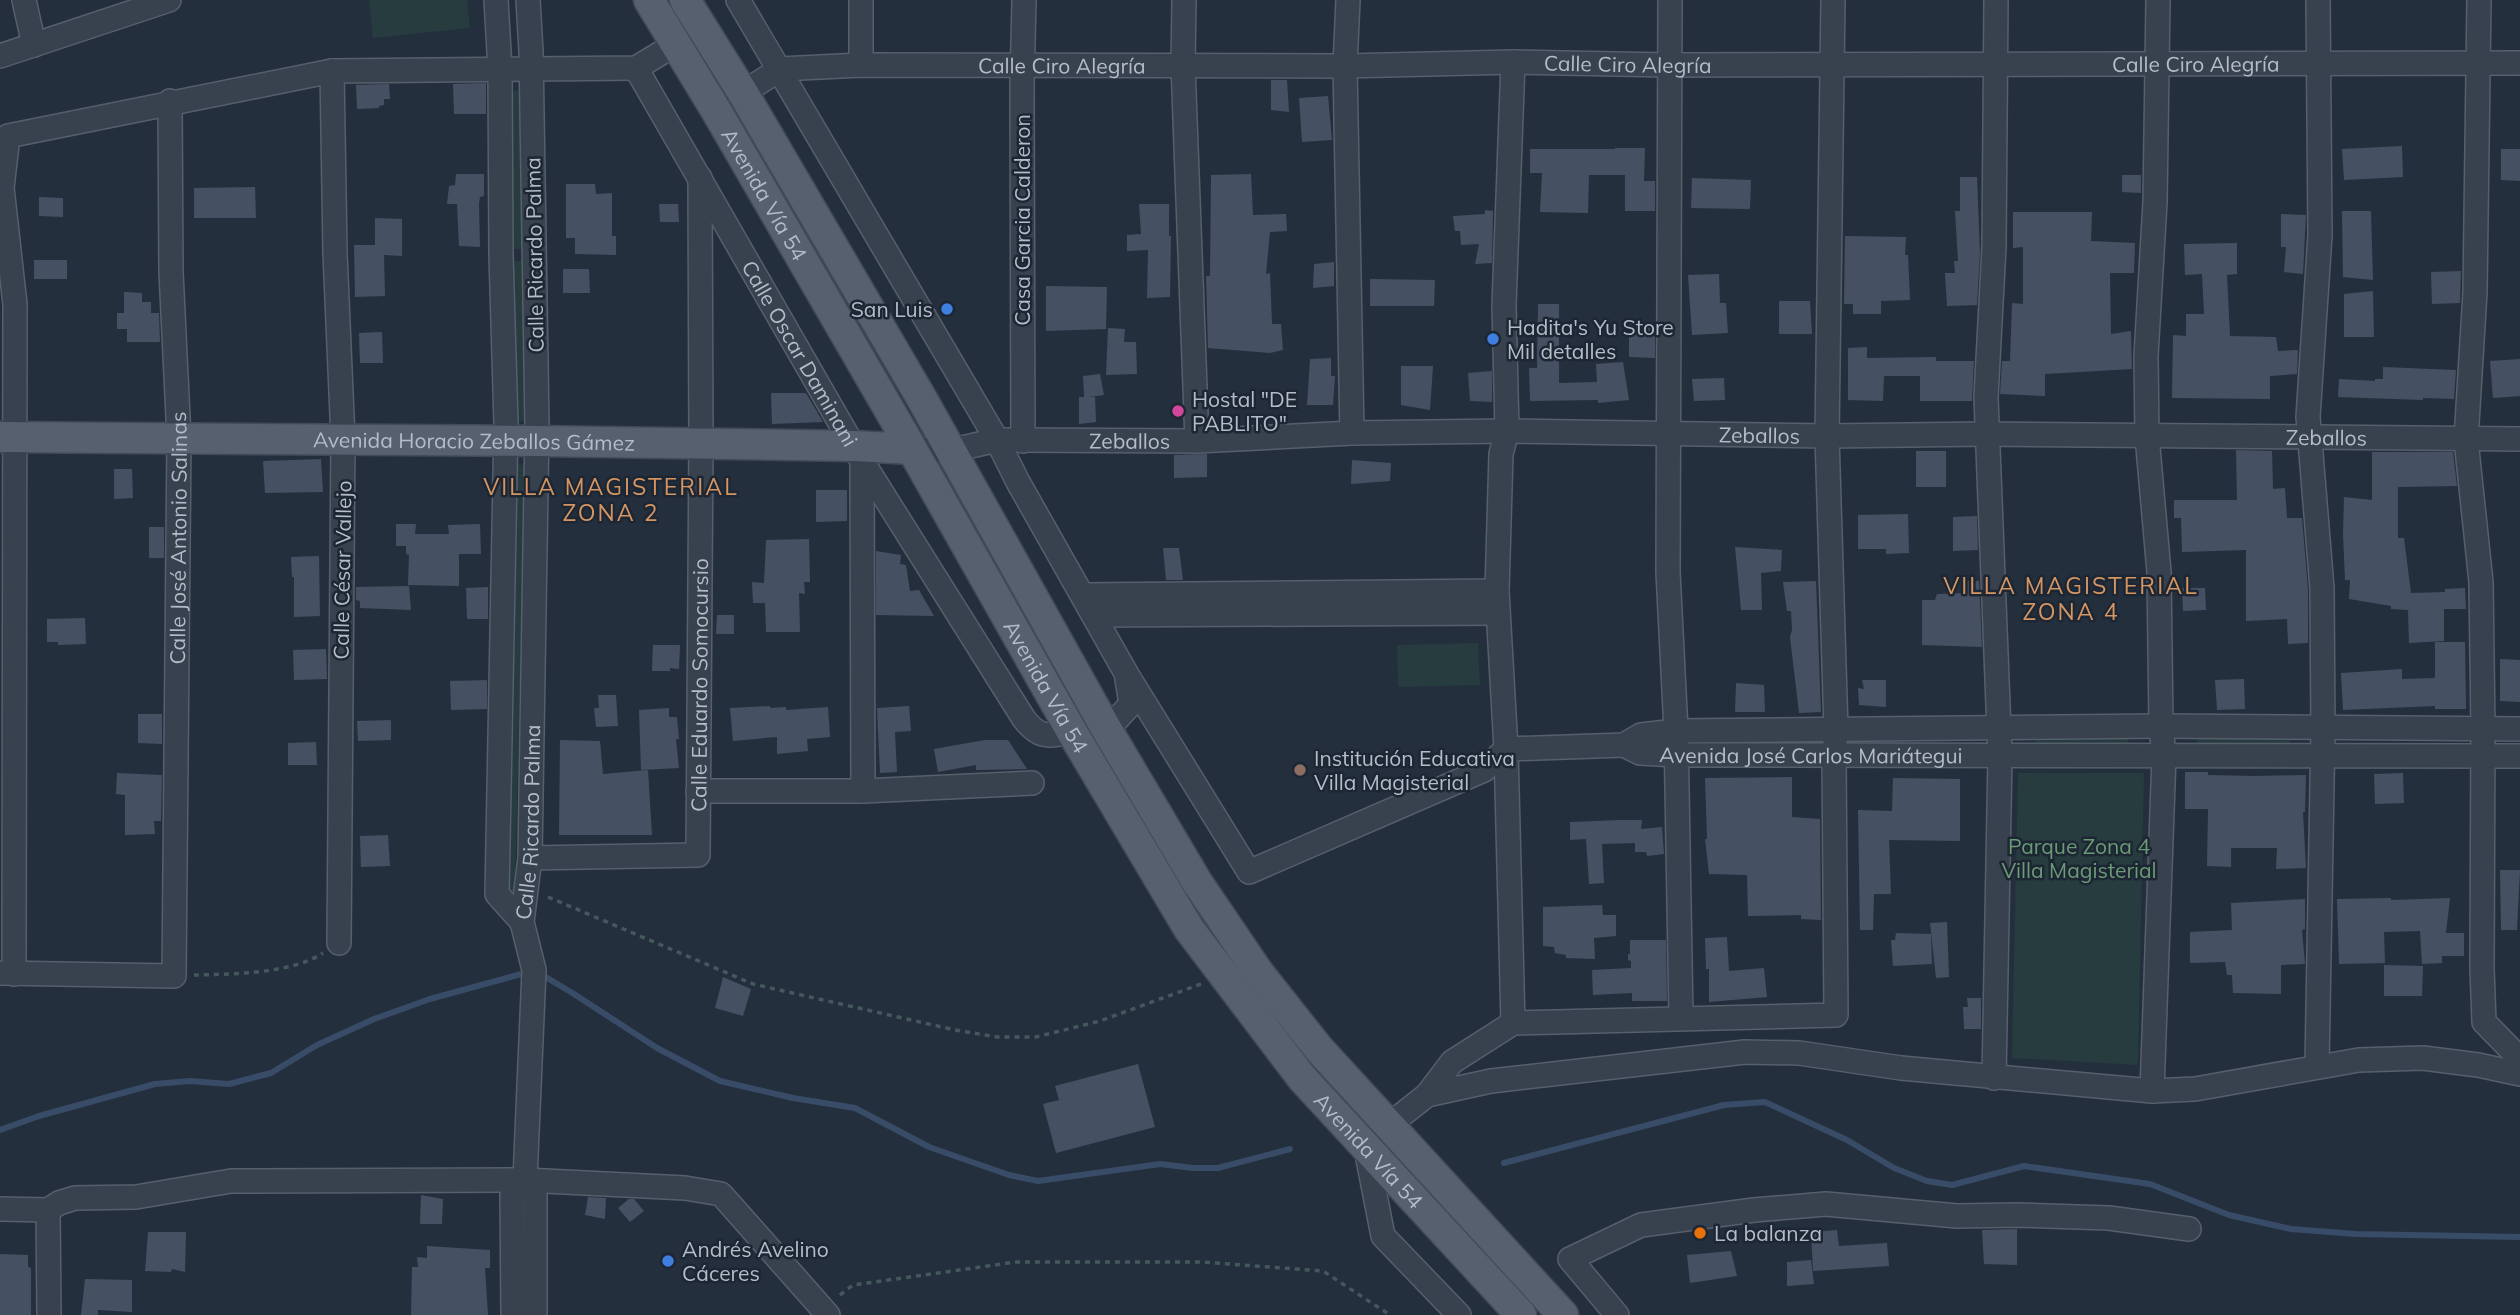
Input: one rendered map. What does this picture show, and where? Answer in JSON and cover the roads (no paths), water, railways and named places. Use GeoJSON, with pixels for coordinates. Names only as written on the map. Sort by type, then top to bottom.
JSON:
{"type":"FeatureCollection","features":[{"type":"Feature","properties":{"kind":"main road","name":"Avenida Vía 54"},"geometry":{"type":"LineString","coordinates":[[649,0],[912,449],[1072,732],[1189,929],[1302,1078],[1521,1315]]}},
{"type":"Feature","properties":{"kind":"main road","name":"Avenida Vía 54"},"geometry":{"type":"LineString","coordinates":[[685,0],[743,93],[915,387],[1107,730],[1197,882],[1258,972],[1319,1049],[1563,1315]]}},
{"type":"Feature","properties":{"kind":"main road","name":"Avenida Horacio Zeballos Gámez"},"geometry":{"type":"LineString","coordinates":[[8,437],[701,443],[858,454],[912,449]]}},
{"type":"Feature","properties":{"kind":"street"},"geometry":{"type":"LineString","coordinates":[[24,0],[34,45]]}},
{"type":"Feature","properties":{"kind":"street"},"geometry":{"type":"LineString","coordinates":[[0,56],[169,0]]}},
{"type":"Feature","properties":{"kind":"street","name":"Calle Ricardo Palma"},"geometry":{"type":"LineString","coordinates":[[496,0],[500,69],[505,442],[497,894],[522,922]]}},
{"type":"Feature","properties":{"kind":"street","name":"Calle Ricardo Palma"},"geometry":{"type":"LineString","coordinates":[[522,922],[530,858],[536,441],[528,0]]}},
{"type":"Feature","properties":{"kind":"street","name":"Avenida Vía 54"},"geometry":{"type":"LineString","coordinates":[[738,0],[997,440],[1126,673],[1131,704],[1107,730]]}},
{"type":"Feature","properties":{"kind":"street"},"geometry":{"type":"LineString","coordinates":[[861,0],[861,65]]}},
{"type":"Feature","properties":{"kind":"street","name":"Casa Garcia Calderon"},"geometry":{"type":"LineString","coordinates":[[1023,441],[1024,0]]}},
{"type":"Feature","properties":{"kind":"street"},"geometry":{"type":"LineString","coordinates":[[1184,0],[1183,65],[1197,441]]}},
{"type":"Feature","properties":{"kind":"street"},"geometry":{"type":"LineString","coordinates":[[1348,0],[1345,66],[1352,433]]}},
{"type":"Feature","properties":{"kind":"street"},"geometry":{"type":"LineString","coordinates":[[1670,0],[1668,572],[1676,731],[1681,1018]]}},
{"type":"Feature","properties":{"kind":"street"},"geometry":{"type":"LineString","coordinates":[[1389,1125],[1427,1095],[1452,1062],[1513,1023],[1836,1015],[1833,757],[1836,730],[1827,436],[1833,0]]}},
{"type":"Feature","properties":{"kind":"street"},"geometry":{"type":"LineString","coordinates":[[1994,1078],[2000,755],[1986,434],[1994,247],[1996,0]]}},
{"type":"Feature","properties":{"kind":"street"},"geometry":{"type":"LineString","coordinates":[[2152,1091],[2164,755],[2161,726],[2159,572],[2147,436],[2146,356],[2155,202],[2158,0]]}},
{"type":"Feature","properties":{"kind":"street"},"geometry":{"type":"LineString","coordinates":[[2317,1066],[2323,729],[2322,588],[2308,417],[2320,235],[2318,0]]}},
{"type":"Feature","properties":{"kind":"street"},"geometry":{"type":"LineString","coordinates":[[2479,0],[2475,292],[2466,440],[2481,582],[2484,1022],[2520,1059]]}},
{"type":"Feature","properties":{"kind":"street"},"geometry":{"type":"LineString","coordinates":[[7,973],[8,437],[15,304],[1,188],[8,135],[332,71],[636,68],[676,44]]}},
{"type":"Feature","properties":{"kind":"street"},"geometry":{"type":"LineString","coordinates":[[1513,62],[1504,305],[1507,431],[1501,454],[1498,602],[1506,749],[1513,1023]]}},
{"type":"Feature","properties":{"kind":"street","name":"Calle Ciro Alegría"},"geometry":{"type":"LineString","coordinates":[[780,69],[861,65],[1345,66],[1513,62],[1669,65],[2520,63]]}},
{"type":"Feature","properties":{"kind":"street","name":"Calle Oscar Daminani"},"geometry":{"type":"LineString","coordinates":[[636,68],[858,454],[863,791]]}},
{"type":"Feature","properties":{"kind":"street"},"geometry":{"type":"LineString","coordinates":[[743,93],[780,69]]}},
{"type":"Feature","properties":{"kind":"street","name":"Calle César Vallejo"},"geometry":{"type":"LineString","coordinates":[[332,71],[335,253],[343,439],[339,943]]}},
{"type":"Feature","properties":{"kind":"street","name":"Calle José Antonio Salinas"},"geometry":{"type":"LineString","coordinates":[[7,973],[174,975],[179,438],[172,272],[170,101]]}},
{"type":"Feature","properties":{"kind":"street","name":"Calle Eduardo Somocursio"},"geometry":{"type":"LineString","coordinates":[[530,858],[698,855],[700,178]]}},
{"type":"Feature","properties":{"kind":"street","name":"Zeballos"},"geometry":{"type":"LineString","coordinates":[[949,451],[997,440],[1197,441],[1352,433],[1507,431],[1827,436],[1986,434],[2520,439]]}},
{"type":"Feature","properties":{"kind":"street","name":"Avenida Horacio Zeballos Gámez"},"geometry":{"type":"LineString","coordinates":[[912,449],[949,451]]}},
{"type":"Feature","properties":{"kind":"street"},"geometry":{"type":"LineString","coordinates":[[858,454],[1034,732],[1046,736],[1072,732]]}},
{"type":"Feature","properties":{"kind":"street"},"geometry":{"type":"LineString","coordinates":[[1084,595],[1498,602]]}},
{"type":"Feature","properties":{"kind":"street"},"geometry":{"type":"LineString","coordinates":[[1095,615],[1498,602]]}},
{"type":"Feature","properties":{"kind":"street"},"geometry":{"type":"LineString","coordinates":[[1126,673],[1250,872],[1484,770],[1506,749],[1624,745]]}},
{"type":"Feature","properties":{"kind":"street","name":"Avenida José Carlos Mariátegui"},"geometry":{"type":"LineString","coordinates":[[1624,745],[1641,735],[1676,731],[2161,726],[2520,729]]}},
{"type":"Feature","properties":{"kind":"street","name":"Avenida José Carlos Mariátegui"},"geometry":{"type":"LineString","coordinates":[[1624,745],[1640,753],[1833,757],[2520,756]]}},
{"type":"Feature","properties":{"kind":"street"},"geometry":{"type":"LineString","coordinates":[[698,791],[863,791],[1032,783]]}},
{"type":"Feature","properties":{"kind":"street"},"geometry":{"type":"LineString","coordinates":[[522,922],[534,970],[525,1180],[535,1195],[536,1315]]}},
{"type":"Feature","properties":{"kind":"street"},"geometry":{"type":"LineString","coordinates":[[1427,1095],[1491,1081],[1745,1052],[1799,1053],[1901,1068],[2152,1091],[2195,1089],[2359,1060],[2423,1058],[2520,1074]]}},
{"type":"Feature","properties":{"kind":"street"},"geometry":{"type":"LineString","coordinates":[[1366,1149],[1383,1236],[1458,1315]]}},
{"type":"Feature","properties":{"kind":"street"},"geometry":{"type":"LineString","coordinates":[[513,1315],[512,1195],[525,1180]]}},
{"type":"Feature","properties":{"kind":"street"},"geometry":{"type":"LineString","coordinates":[[0,1209],[48,1210],[75,1198],[136,1197],[231,1181],[525,1180],[685,1188],[722,1194],[825,1312]]}},
{"type":"Feature","properties":{"kind":"street"},"geometry":{"type":"LineString","coordinates":[[1617,1315],[1570,1259],[1642,1225],[1754,1210],[1826,1205],[1957,1216],[2109,1218],[2189,1229]]}},
{"type":"Feature","properties":{"kind":"street"},"geometry":{"type":"LineString","coordinates":[[48,1210],[49,1315]]}},
{"type":"Feature","properties":{"kind":"waterway"},"geometry":{"type":"LineString","coordinates":[[0,1130],[39,1116],[155,1084],[190,1081],[229,1084],[271,1073],[317,1045],[374,1019],[430,999],[529,972]]}},
{"type":"Feature","properties":{"kind":"waterway"},"geometry":{"type":"LineString","coordinates":[[539,973],[657,1048],[720,1081],[793,1098],[855,1108],[929,1147],[1009,1175],[1038,1181],[1160,1164],[1218,1168],[1290,1149]]}},
{"type":"Feature","properties":{"kind":"waterway"},"geometry":{"type":"LineString","coordinates":[[1504,1163],[1724,1105],[1765,1102],[1847,1140],[1894,1168],[1927,1181],[1952,1185],[2024,1166],[2150,1184],[2229,1215],[2291,1229],[2356,1234],[2520,1237]]}},
{"type":"Feature","properties":{"kind":"place","name":"San Luis"},"geometry":{"type":"Point","coordinates":[947,309]}},
{"type":"Feature","properties":{"kind":"place","name":"Hadita's Yu Store Mil detalles"},"geometry":{"type":"Point","coordinates":[1493,339]}},
{"type":"Feature","properties":{"kind":"place","name":"Hostal \"DE PABLITO\""},"geometry":{"type":"Point","coordinates":[1178,411]}},
{"type":"Feature","properties":{"kind":"place","name":"Institución Educativa Villa Magisterial"},"geometry":{"type":"Point","coordinates":[1300,770]}},
{"type":"Feature","properties":{"kind":"place","name":"La balanza"},"geometry":{"type":"Point","coordinates":[1700,1233]}},
{"type":"Feature","properties":{"kind":"place","name":"Andrés Avelino Cáceres"},"geometry":{"type":"Point","coordinates":[668,1261]}},
{"type":"Feature","properties":{"kind":"district","name":"VILLA MAGISTERIAL ZONA 2"},"geometry":{"type":"Point","coordinates":[611,499]}},
{"type":"Feature","properties":{"kind":"district","name":"VILLA MAGISTERIAL ZONA 4"},"geometry":{"type":"Point","coordinates":[2071,598]}},
{"type":"Feature","properties":{"kind":"park label","name":"Parque Zona 4 Villa Magisterial"},"geometry":{"type":"Point","coordinates":[2079,858]}}]}
